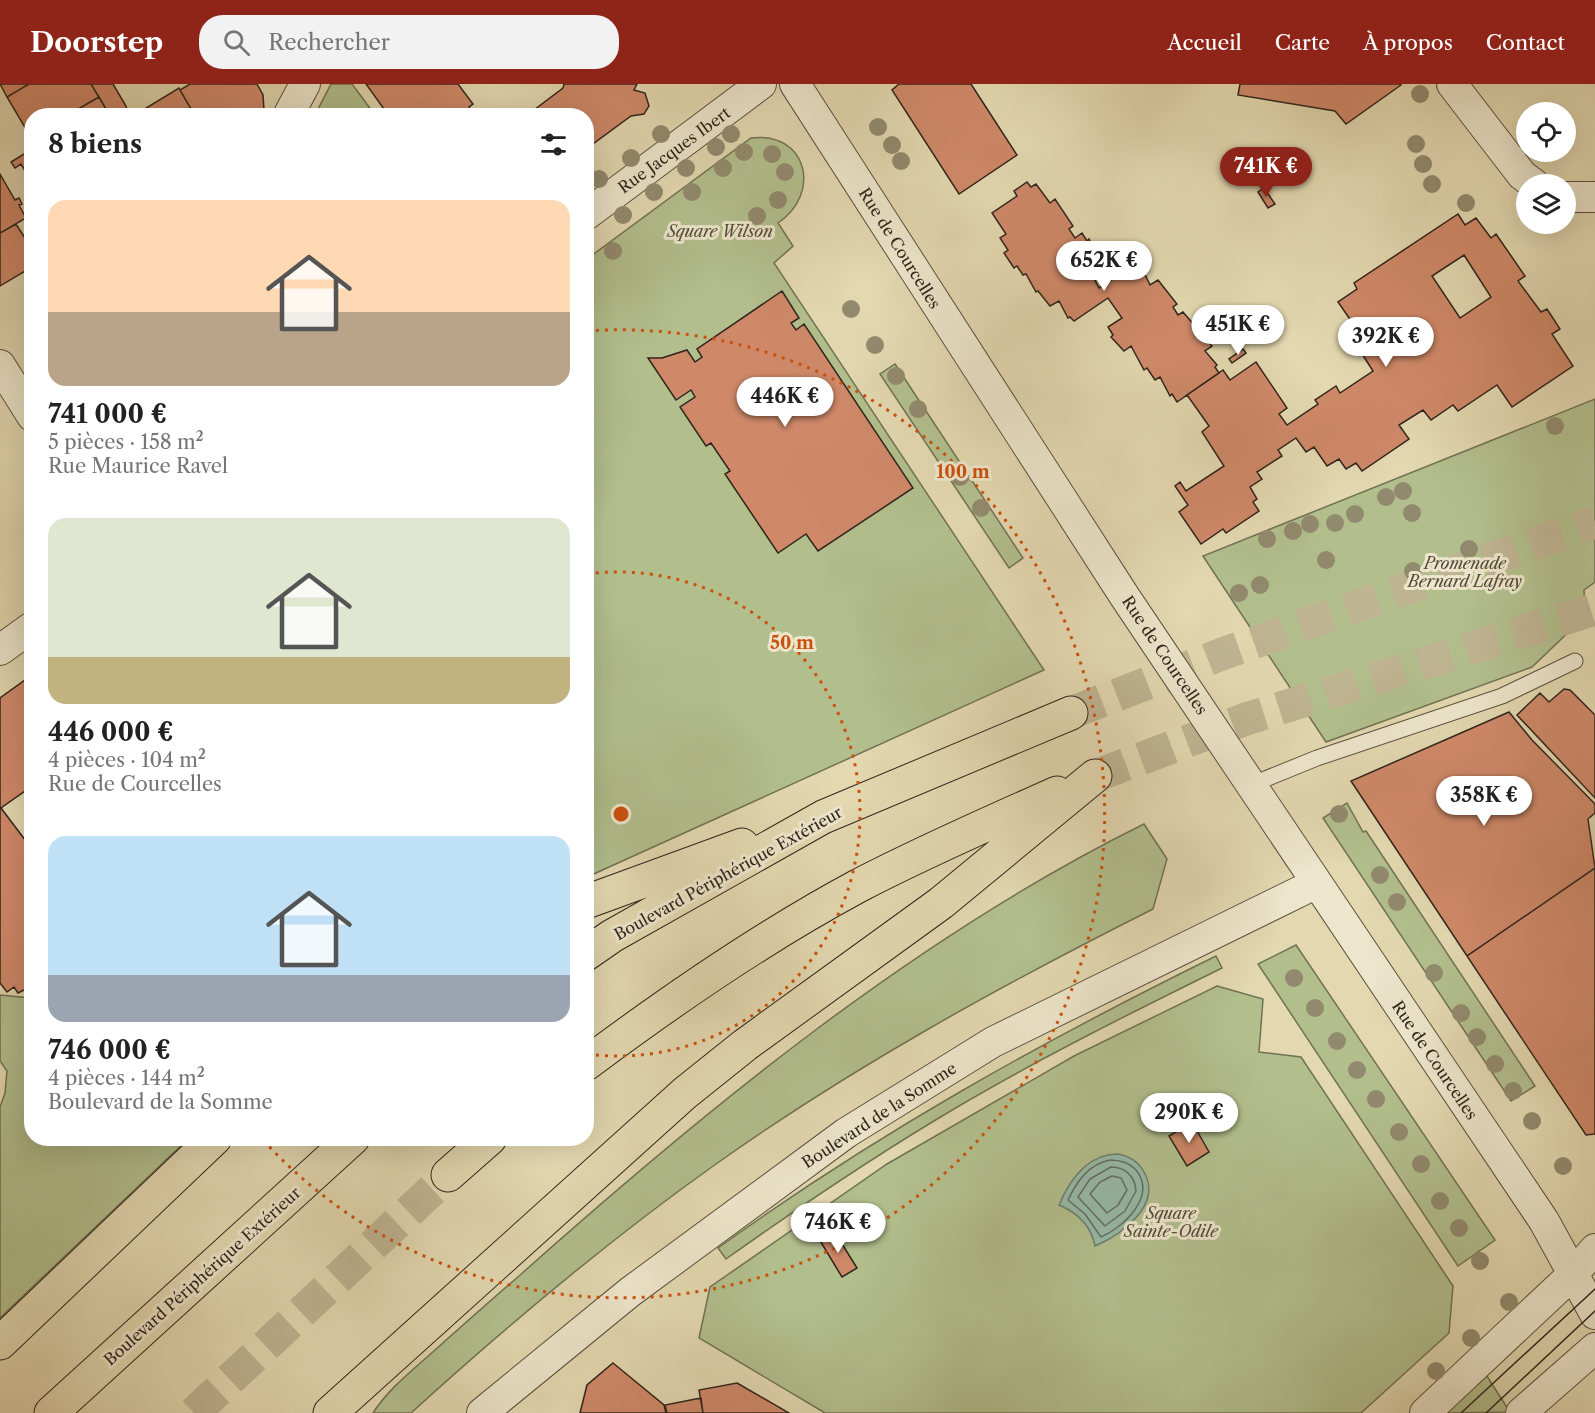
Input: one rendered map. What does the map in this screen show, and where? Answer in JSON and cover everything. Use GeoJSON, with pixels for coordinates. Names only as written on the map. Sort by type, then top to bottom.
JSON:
{"type":"FeatureCollection","features":[{"type":"Feature","properties":{"kind":"highway","name":"Boulevard Périphérique Extérieur"},"geometry":{"type":"LineString","coordinates":[[594,948],[612,936],[823,817],[1071,713]]}},
{"type":"Feature","properties":{"kind":"highway"},"geometry":{"type":"LineString","coordinates":[[330,1413],[685,1093],[745,1045],[941,903],[1095,776],[949,841],[858,887],[737,959],[634,1028],[594,1058]]}},
{"type":"Feature","properties":{"kind":"highway"},"geometry":{"type":"LineString","coordinates":[[594,899],[823,817]]}},
{"type":"Feature","properties":{"kind":"highway"},"geometry":{"type":"LineString","coordinates":[[0,1343],[207,1146]]}},
{"type":"Feature","properties":{"kind":"highway","name":"Boulevard Périphérique Extérieur"},"geometry":{"type":"LineString","coordinates":[[51,1413],[344,1146]]}},
{"type":"Feature","properties":{"kind":"highway"},"geometry":{"type":"LineString","coordinates":[[448,1175],[481,1146]]}},
{"type":"Feature","properties":{"kind":"street","name":"Rue Jacques Ibert"},"geometry":{"type":"LineString","coordinates":[[594,209],[761,84]]}},
{"type":"Feature","properties":{"kind":"street","name":"Rue de Courcelles"},"geometry":{"type":"LineString","coordinates":[[795,84],[1125,597],[1253,784],[1544,1221],[1595,1314]]}},
{"type":"Feature","properties":{"kind":"street"},"geometry":{"type":"LineString","coordinates":[[1459,93],[1521,174]]}},
{"type":"Feature","properties":{"kind":"street"},"geometry":{"type":"LineString","coordinates":[[1576,197],[1595,197]]}},
{"type":"Feature","properties":{"kind":"street"},"geometry":{"type":"LineString","coordinates":[[0,365],[24,403]]}},
{"type":"Feature","properties":{"kind":"street"},"geometry":{"type":"LineString","coordinates":[[0,650],[24,633]]}},
{"type":"Feature","properties":{"kind":"street","name":"Boulevard de la Somme"},"geometry":{"type":"LineString","coordinates":[[496,1408],[630,1292],[846,1133],[993,1042],[1317,883]]}},
{"type":"Feature","properties":{"kind":"street"},"geometry":{"type":"LineString","coordinates":[[1425,1413],[1572,1275],[1595,1249]]}},
{"type":"Feature","properties":{"kind":"street"},"geometry":{"type":"LineString","coordinates":[[1521,1413],[1595,1348]]}},
{"type":"Feature","properties":{"kind":"lane"},"geometry":{"type":"LineString","coordinates":[[1253,784],[1317,758],[1502,696],[1575,661]]}},
{"type":"Feature","properties":{"kind":"green space"},"geometry":{"type":"Polygon","coordinates":[[[331,84],[352,84],[370,108],[319,108],[331,84]]]}},
{"type":"Feature","properties":{"kind":"green space","name":"Square Wilson"},"geometry":{"type":"Polygon","coordinates":[[[751,138],[770,138],[785,144],[796,154],[802,166],[804,181],[800,196],[792,210],[778,223],[793,246],[774,263],[1044,670],[594,874],[594,254],[751,138]]]}},
{"type":"Feature","properties":{"kind":"green space"},"geometry":{"type":"Polygon","coordinates":[[[895,364],[1023,558],[1009,568],[880,374],[895,364]]]}},
{"type":"Feature","properties":{"kind":"green space","name":"Promenade Bernard Lafray"},"geometry":{"type":"Polygon","coordinates":[[[1595,399],[1595,582],[1584,590],[1585,609],[1579,622],[1532,667],[1326,742],[1203,556],[1595,399]]]}},
{"type":"Feature","properties":{"kind":"green space"},"geometry":{"type":"Polygon","coordinates":[[[1347,803],[1363,832],[1366,831],[1535,1086],[1511,1101],[1323,818],[1347,803]]]}},
{"type":"Feature","properties":{"kind":"green space"},"geometry":{"type":"Polygon","coordinates":[[[1144,824],[1167,859],[1153,909],[1040,967],[930,1028],[768,1128],[676,1193],[598,1253],[522,1315],[411,1413],[373,1413],[386,1395],[402,1380],[591,1213],[664,1150],[817,1029],[896,972],[977,918],[1060,869],[1144,824]]]}},
{"type":"Feature","properties":{"kind":"green space"},"geometry":{"type":"Polygon","coordinates":[[[1296,945],[1495,1240],[1458,1266],[1258,964],[1296,945]]]}},
{"type":"Feature","properties":{"kind":"green space"},"geometry":{"type":"Polygon","coordinates":[[[1216,956],[1222,968],[1056,1052],[959,1106],[841,1180],[726,1259],[718,1248],[838,1166],[899,1128],[1023,1056],[1216,956]]]}},
{"type":"Feature","properties":{"kind":"green space","name":"Square Sainte-Odile"},"geometry":{"type":"Polygon","coordinates":[[[1217,986],[1263,999],[1259,1052],[1301,1057],[1453,1286],[1449,1333],[1361,1413],[825,1413],[699,1338],[710,1287],[887,1164],[1074,1056],[1217,986]]]}},
{"type":"Feature","properties":{"kind":"green space"},"geometry":{"type":"Polygon","coordinates":[[[0,995],[24,997],[24,1146],[181,1146],[0,1318],[0,1107],[5,1093],[7,1071],[0,1061],[0,995]]]}},
{"type":"Feature","properties":{"kind":"green space"},"geometry":{"type":"Polygon","coordinates":[[[1483,1370],[1510,1412],[1439,1413],[1483,1370]]]}},
{"type":"Feature","properties":{"kind":"water"},"geometry":{"type":"Polygon","coordinates":[[[1118,1154],[1133,1160],[1142,1168],[1148,1184],[1148,1196],[1144,1207],[1127,1226],[1095,1246],[1083,1221],[1059,1205],[1074,1177],[1089,1163],[1097,1158],[1118,1154]]]}},
{"type":"Feature","properties":{"kind":"building"},"geometry":{"type":"Polygon","coordinates":[[[0,84],[29,84],[7,97],[0,84]]]}},
{"type":"Feature","properties":{"kind":"building"},"geometry":{"type":"Polygon","coordinates":[[[29,84],[91,84],[99,97],[80,108],[24,108],[24,126],[7,97],[29,84]]]}},
{"type":"Feature","properties":{"kind":"building"},"geometry":{"type":"Polygon","coordinates":[[[91,84],[113,84],[126,108],[105,108],[91,84]]]}},
{"type":"Feature","properties":{"kind":"building"},"geometry":{"type":"Polygon","coordinates":[[[190,84],[257,84],[263,95],[264,108],[190,108],[180,90],[190,84]]]}},
{"type":"Feature","properties":{"kind":"building"},"geometry":{"type":"Polygon","coordinates":[[[366,84],[458,84],[473,104],[470,108],[383,108],[366,84]]]}},
{"type":"Feature","properties":{"kind":"building"},"geometry":{"type":"Polygon","coordinates":[[[564,84],[637,84],[634,90],[645,93],[649,106],[644,114],[631,116],[594,143],[594,108],[537,108],[563,88],[564,84]]]}},
{"type":"Feature","properties":{"kind":"building"},"geometry":{"type":"Polygon","coordinates":[[[899,84],[971,84],[1017,155],[959,194],[892,90],[899,84]]]}},
{"type":"Feature","properties":{"kind":"building"},"geometry":{"type":"Polygon","coordinates":[[[1240,84],[1401,85],[1346,124],[1335,111],[1238,95],[1240,84]]]}},
{"type":"Feature","properties":{"kind":"building"},"geometry":{"type":"Polygon","coordinates":[[[179,88],[190,108],[146,108],[179,88]]]}},
{"type":"Feature","properties":{"kind":"building"},"geometry":{"type":"Polygon","coordinates":[[[99,97],[105,108],[80,108],[99,97]]]}},
{"type":"Feature","properties":{"kind":"building"},"geometry":{"type":"Polygon","coordinates":[[[24,154],[24,169],[21,164],[15,168],[11,162],[24,154]]]}},
{"type":"Feature","properties":{"kind":"building"},"geometry":{"type":"Polygon","coordinates":[[[0,174],[15,200],[19,198],[24,219],[0,233],[0,174]]]}},
{"type":"Feature","properties":{"kind":"building"},"geometry":{"type":"Polygon","coordinates":[[[1027,182],[1031,187],[1036,184],[1050,203],[1055,199],[1073,226],[1069,229],[1075,238],[1082,233],[1087,241],[1089,239],[1097,256],[1086,263],[1099,288],[1136,264],[1140,270],[1142,268],[1150,285],[1158,280],[1177,304],[1173,307],[1178,315],[1183,312],[1212,346],[1205,351],[1217,365],[1215,367],[1219,373],[1177,402],[1172,394],[1170,396],[1160,377],[1155,380],[1147,368],[1144,370],[1131,346],[1124,351],[1111,337],[1113,335],[1108,327],[1122,318],[1108,298],[1074,321],[1068,318],[1059,301],[1050,306],[1038,291],[1036,292],[1026,274],[1023,275],[1017,266],[1014,268],[1004,253],[1008,250],[1000,238],[1006,234],[992,213],[1017,196],[1014,191],[1027,182]]]}},
{"type":"Feature","properties":{"kind":"building"},"geometry":{"type":"Polygon","coordinates":[[[1264,188],[1275,204],[1268,208],[1258,192],[1264,188]]]}},
{"type":"Feature","properties":{"kind":"building"},"geometry":{"type":"Polygon","coordinates":[[[1458,214],[1465,225],[1476,218],[1491,238],[1496,234],[1525,276],[1518,281],[1541,312],[1547,309],[1560,329],[1552,334],[1573,366],[1512,407],[1497,385],[1458,411],[1453,405],[1431,420],[1423,410],[1399,425],[1409,439],[1362,471],[1356,463],[1346,469],[1339,459],[1327,466],[1314,447],[1306,452],[1296,438],[1278,450],[1282,456],[1257,472],[1262,479],[1250,487],[1257,499],[1253,502],[1259,511],[1226,533],[1223,529],[1201,544],[1179,512],[1188,505],[1175,486],[1180,482],[1186,491],[1224,466],[1202,432],[1209,426],[1187,395],[1223,370],[1230,380],[1256,362],[1287,408],[1279,414],[1287,425],[1318,404],[1315,400],[1336,386],[1340,393],[1373,371],[1357,346],[1365,341],[1338,302],[1357,289],[1354,283],[1458,214]],[[1464,255],[1432,276],[1460,318],[1491,297],[1464,255]]]}},
{"type":"Feature","properties":{"kind":"building"},"geometry":{"type":"Polygon","coordinates":[[[16,224],[24,236],[24,272],[0,286],[0,233],[16,224]]]}},
{"type":"Feature","properties":{"kind":"building"},"geometry":{"type":"Polygon","coordinates":[[[782,291],[799,318],[791,323],[796,330],[804,324],[913,488],[818,551],[806,534],[778,553],[725,474],[730,471],[711,443],[706,446],[680,407],[695,397],[691,390],[676,400],[648,358],[662,358],[687,350],[695,362],[702,357],[697,349],[782,291]]]}},
{"type":"Feature","properties":{"kind":"building"},"geometry":{"type":"Polygon","coordinates":[[[1243,349],[1246,353],[1232,363],[1229,359],[1243,349]]]}},
{"type":"Feature","properties":{"kind":"building"},"geometry":{"type":"Polygon","coordinates":[[[24,681],[24,792],[1,808],[24,838],[24,990],[18,993],[14,987],[7,992],[0,983],[0,698],[24,681]]]}},
{"type":"Feature","properties":{"kind":"building"},"geometry":{"type":"Polygon","coordinates":[[[1564,689],[1570,690],[1595,715],[1595,798],[1517,715],[1540,693],[1549,702],[1564,689]]]}},
{"type":"Feature","properties":{"kind":"building"},"geometry":{"type":"Polygon","coordinates":[[[1509,712],[1532,740],[1595,804],[1595,813],[1588,819],[1595,868],[1467,956],[1351,781],[1509,712]]]}},
{"type":"Feature","properties":{"kind":"building"},"geometry":{"type":"Polygon","coordinates":[[[1595,868],[1595,1134],[1586,1135],[1467,956],[1595,868]]]}},
{"type":"Feature","properties":{"kind":"building"},"geometry":{"type":"Polygon","coordinates":[[[1192,1122],[1209,1152],[1187,1166],[1169,1136],[1192,1122]]]}},
{"type":"Feature","properties":{"kind":"building"},"geometry":{"type":"Polygon","coordinates":[[[834,1231],[857,1268],[842,1277],[819,1239],[834,1231]]]}},
{"type":"Feature","properties":{"kind":"building"},"geometry":{"type":"Polygon","coordinates":[[[613,1363],[664,1405],[666,1413],[580,1413],[587,1385],[613,1363]]]}},
{"type":"Feature","properties":{"kind":"building"},"geometry":{"type":"Polygon","coordinates":[[[737,1383],[789,1413],[703,1413],[699,1390],[737,1383]]]}},
{"type":"Feature","properties":{"kind":"building"},"geometry":{"type":"Polygon","coordinates":[[[701,1398],[703,1413],[667,1413],[665,1405],[701,1398]]]}},
{"type":"Feature","properties":{"kind":"tunnel"},"geometry":{"type":"LineString","coordinates":[[1071,713],[1222,654],[1595,522]]}},
{"type":"Feature","properties":{"kind":"tunnel"},"geometry":{"type":"LineString","coordinates":[[1095,776],[1246,719],[1595,609]]}},
{"type":"Feature","properties":{"kind":"tunnel"},"geometry":{"type":"LineString","coordinates":[[194,1413],[448,1175]]}},
{"type":"Feature","properties":{"kind":"tram line"},"geometry":{"type":"LineString","coordinates":[[1461,1413],[1595,1289]]}},
{"type":"Feature","properties":{"kind":"tram line"},"geometry":{"type":"LineString","coordinates":[[1486,1413],[1595,1311]]}}]}
